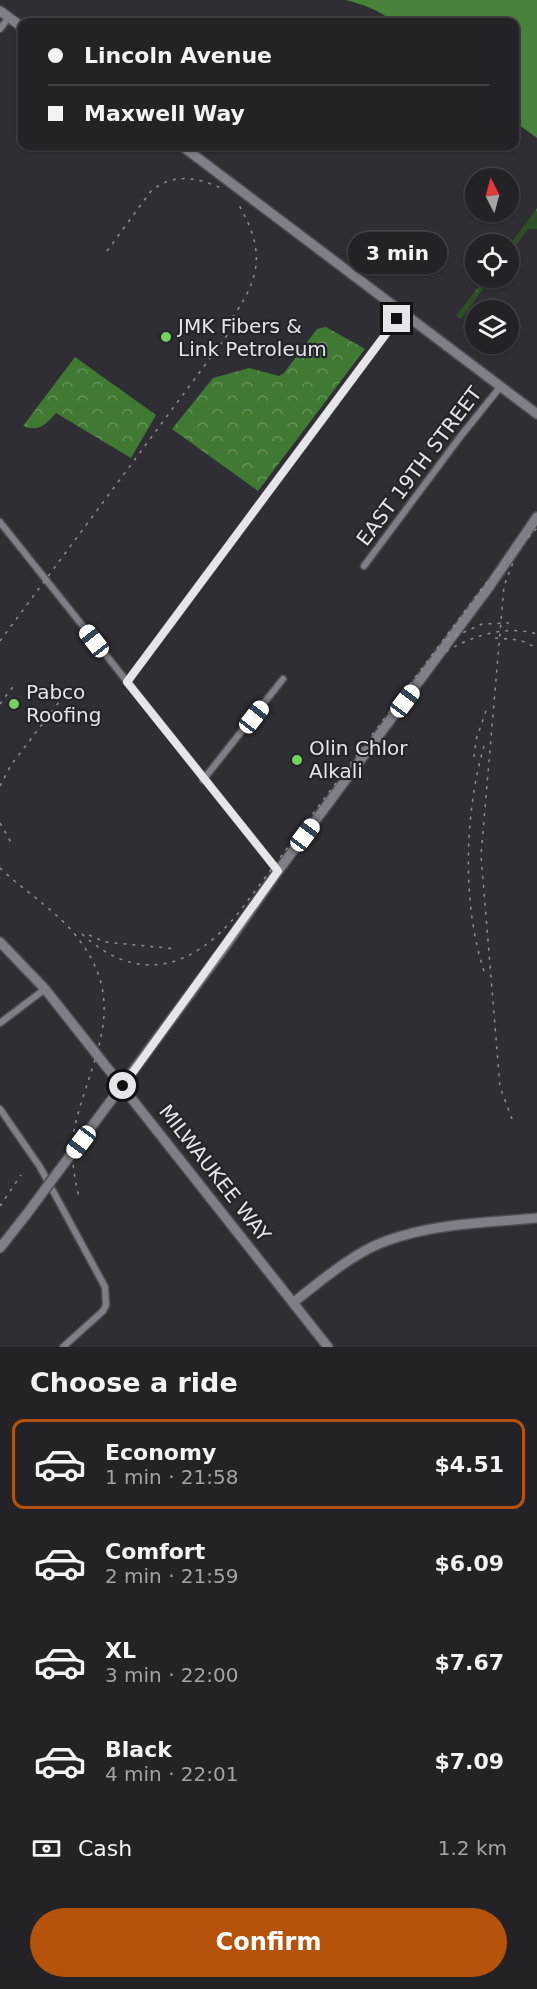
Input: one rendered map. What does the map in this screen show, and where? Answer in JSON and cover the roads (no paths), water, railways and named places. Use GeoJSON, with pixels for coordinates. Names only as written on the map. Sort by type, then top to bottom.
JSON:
{"type":"FeatureCollection","features":[{"type":"Feature","properties":{"kind":"street"},"geometry":{"type":"LineString","coordinates":[[0,11],[18,24]]}},
{"type":"Feature","properties":{"kind":"street"},"geometry":{"type":"LineString","coordinates":[[0,29],[9,17]]}},
{"type":"Feature","properties":{"kind":"street"},"geometry":{"type":"LineString","coordinates":[[187,150],[537,414]]}},
{"type":"Feature","properties":{"kind":"street"},"geometry":{"type":"LineString","coordinates":[[127,682],[403,311]]}},
{"type":"Feature","properties":{"kind":"street","name":"EAST 19TH STREET"},"geometry":{"type":"LineString","coordinates":[[364,566],[460,436],[501,386]]}},
{"type":"Feature","properties":{"kind":"street"},"geometry":{"type":"LineString","coordinates":[[0,1248],[227,944],[278,871],[489,587],[537,517]]}},
{"type":"Feature","properties":{"kind":"street"},"geometry":{"type":"LineString","coordinates":[[0,522],[203,780],[278,871]]}},
{"type":"Feature","properties":{"kind":"street"},"geometry":{"type":"LineString","coordinates":[[203,780],[284,679]]}},
{"type":"Feature","properties":{"kind":"street","name":"MILWAUKEE WAY"},"geometry":{"type":"LineString","coordinates":[[0,942],[45,988],[328,1347]]}},
{"type":"Feature","properties":{"kind":"street"},"geometry":{"type":"LineString","coordinates":[[0,1023],[45,988]]}},
{"type":"Feature","properties":{"kind":"street"},"geometry":{"type":"LineString","coordinates":[[0,1109],[40,1167],[105,1287],[106,1305],[103,1311],[63,1347]]}},
{"type":"Feature","properties":{"kind":"street"},"geometry":{"type":"LineString","coordinates":[[294,1302],[340,1267],[384,1241],[436,1227],[537,1218]]}},
{"type":"Feature","properties":{"kind":"railway"},"geometry":{"type":"LineString","coordinates":[[107,251],[151,191],[159,185],[176,179],[194,179],[221,188]]}},
{"type":"Feature","properties":{"kind":"railway"},"geometry":{"type":"LineString","coordinates":[[222,332],[244,299],[255,269],[254,238],[237,202]]}},
{"type":"Feature","properties":{"kind":"railway"},"geometry":{"type":"LineString","coordinates":[[0,641],[234,326]]}},
{"type":"Feature","properties":{"kind":"railway"},"geometry":{"type":"LineString","coordinates":[[82,934],[104,951],[125,961],[146,965],[166,963],[186,957],[223,930],[240,911],[483,587],[537,528]]}},
{"type":"Feature","properties":{"kind":"railway"},"geometry":{"type":"LineString","coordinates":[[512,1119],[500,1087],[481,855],[504,586],[514,560]]}},
{"type":"Feature","properties":{"kind":"railway"},"geometry":{"type":"LineString","coordinates":[[447,640],[482,624],[509,623]]}},
{"type":"Feature","properties":{"kind":"railway"},"geometry":{"type":"LineString","coordinates":[[431,661],[468,640],[496,632],[523,631],[537,634]]}},
{"type":"Feature","properties":{"kind":"railway"},"geometry":{"type":"LineString","coordinates":[[495,638],[520,640],[537,648]]}},
{"type":"Feature","properties":{"kind":"railway"},"geometry":{"type":"LineString","coordinates":[[0,704],[15,684]]}},
{"type":"Feature","properties":{"kind":"railway"},"geometry":{"type":"LineString","coordinates":[[0,786],[11,765],[66,693]]}},
{"type":"Feature","properties":{"kind":"railway"},"geometry":{"type":"LineString","coordinates":[[474,757],[476,740],[488,705]]}},
{"type":"Feature","properties":{"kind":"railway"},"geometry":{"type":"LineString","coordinates":[[484,746],[472,801],[468,861],[472,920],[485,974]]}},
{"type":"Feature","properties":{"kind":"railway"},"geometry":{"type":"LineString","coordinates":[[0,823],[13,846]]}},
{"type":"Feature","properties":{"kind":"railway"},"geometry":{"type":"LineString","coordinates":[[0,868],[72,931],[90,956],[100,981],[104,1004],[103,1027],[73,1134],[73,1161],[79,1197]]}},
{"type":"Feature","properties":{"kind":"railway"},"geometry":{"type":"LineString","coordinates":[[89,935],[105,942],[177,949]]}},
{"type":"Feature","properties":{"kind":"railway"},"geometry":{"type":"LineString","coordinates":[[0,1206],[21,1175]]}},
{"type":"Feature","properties":{"kind":"place","name":"JMK Fibers & Link Petroleum"},"geometry":{"type":"Point","coordinates":[166,337]}},
{"type":"Feature","properties":{"kind":"place","name":"Pabco Roofing"},"geometry":{"type":"Point","coordinates":[14,704]}},
{"type":"Feature","properties":{"kind":"place","name":"Olin Chlor Alkali"},"geometry":{"type":"Point","coordinates":[297,760]}}]}
